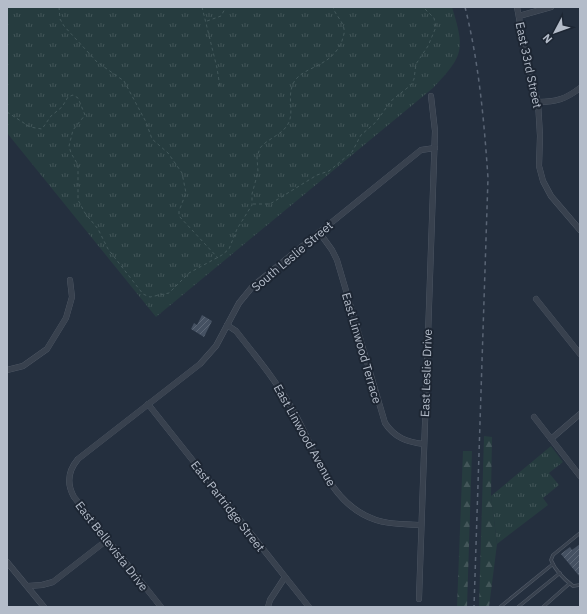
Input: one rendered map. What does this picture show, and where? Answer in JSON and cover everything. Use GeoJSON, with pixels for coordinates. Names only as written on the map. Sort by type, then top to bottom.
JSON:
{"type":"FeatureCollection","features":[{"type":"Feature","properties":{"kind":"street","name":"East 33rd Street"},"geometry":{"type":"LineString","coordinates":[[518,7],[528,67],[538,102],[540,136],[539,166],[543,181],[551,196],[580,230]]}},
{"type":"Feature","properties":{"kind":"street"},"geometry":{"type":"LineString","coordinates":[[519,16],[551,7]]}},
{"type":"Feature","properties":{"kind":"street"},"geometry":{"type":"LineString","coordinates":[[538,102],[551,102],[564,99],[580,88]]}},
{"type":"Feature","properties":{"kind":"street","name":"East Leslie Drive"},"geometry":{"type":"LineString","coordinates":[[419,599],[435,148],[435,123],[431,96]]}},
{"type":"Feature","properties":{"kind":"street","name":"South Leslie Street"},"geometry":{"type":"LineString","coordinates":[[68,483],[69,473],[78,459],[200,364],[216,346],[239,304],[253,286],[421,150],[435,148]]}},
{"type":"Feature","properties":{"kind":"street","name":"East Linwood Terrace"},"geometry":{"type":"LineString","coordinates":[[319,232],[332,250],[337,260],[385,424],[401,439],[424,444]]}},
{"type":"Feature","properties":{"kind":"street"},"geometry":{"type":"LineString","coordinates":[[7,370],[23,366],[47,350],[66,318],[72,297],[70,280]]}},
{"type":"Feature","properties":{"kind":"street"},"geometry":{"type":"LineString","coordinates":[[536,299],[580,354]]}},
{"type":"Feature","properties":{"kind":"street","name":"East Linwood Avenue"},"geometry":{"type":"LineString","coordinates":[[227,325],[236,331],[277,384],[301,425],[326,478],[342,499],[357,511],[376,520],[388,523],[421,525]]}},
{"type":"Feature","properties":{"kind":"street","name":"East Partridge Street"},"geometry":{"type":"LineString","coordinates":[[148,404],[309,607]]}},
{"type":"Feature","properties":{"kind":"street"},"geometry":{"type":"LineString","coordinates":[[551,439],[580,414]]}},
{"type":"Feature","properties":{"kind":"street"},"geometry":{"type":"LineString","coordinates":[[534,418],[580,476]]}},
{"type":"Feature","properties":{"kind":"street","name":"East Bellevista Drive"},"geometry":{"type":"LineString","coordinates":[[68,483],[74,497],[160,607]]}},
{"type":"Feature","properties":{"kind":"street"},"geometry":{"type":"LineString","coordinates":[[28,586],[42,585],[53,582],[107,540]]}},
{"type":"Feature","properties":{"kind":"street"},"geometry":{"type":"LineString","coordinates":[[7,562],[44,607]]}},
{"type":"Feature","properties":{"kind":"street"},"geometry":{"type":"LineString","coordinates":[[268,607],[270,600],[285,577]]}},
{"type":"Feature","properties":{"kind":"lane"},"geometry":{"type":"LineString","coordinates":[[580,533],[553,555],[551,560],[569,584],[574,586],[580,585]]}},
{"type":"Feature","properties":{"kind":"lane"},"geometry":{"type":"LineString","coordinates":[[500,607],[553,564]]}},
{"type":"Feature","properties":{"kind":"lane"},"geometry":{"type":"LineString","coordinates":[[518,607],[560,573]]}},
{"type":"Feature","properties":{"kind":"lane"},"geometry":{"type":"LineString","coordinates":[[543,607],[569,584]]}},
{"type":"Feature","properties":{"kind":"path"},"geometry":{"type":"LineString","coordinates":[[59,7],[60,19],[64,26],[97,62],[124,81],[146,122],[152,139],[168,153],[182,173],[186,193],[179,211],[180,219],[218,258]]}},
{"type":"Feature","properties":{"kind":"path"},"geometry":{"type":"LineString","coordinates":[[202,7],[220,81],[220,87]]}},
{"type":"Feature","properties":{"kind":"path"},"geometry":{"type":"LineString","coordinates":[[206,21],[220,16],[226,7]]}},
{"type":"Feature","properties":{"kind":"path"},"geometry":{"type":"LineString","coordinates":[[7,112],[30,127],[40,129],[49,118],[60,109],[70,96],[74,95],[80,102],[85,112],[85,116],[73,130],[69,146],[78,165],[78,200],[85,213],[98,229],[108,249],[143,294],[148,297],[154,297],[169,293],[192,271],[218,258],[231,246],[242,220],[252,205],[252,194],[258,172],[259,150],[263,145],[282,133],[289,123],[291,114],[289,100],[293,83],[304,73],[328,60],[340,44],[344,32],[344,26],[333,7]]}},
{"type":"Feature","properties":{"kind":"path"},"geometry":{"type":"LineString","coordinates":[[252,205],[272,203],[314,177],[331,169],[352,152],[359,137],[376,122],[391,101],[411,85],[414,79],[416,64],[428,46],[436,27],[434,18],[423,7]]}},
{"type":"Feature","properties":{"kind":"green space"},"geometry":{"type":"Polygon","coordinates":[[[7,7],[452,7],[460,43],[456,59],[433,88],[156,317],[7,133],[7,7]]]}},
{"type":"Feature","properties":{"kind":"green space"},"geometry":{"type":"Polygon","coordinates":[[[484,436],[492,437],[491,495],[497,544],[489,607],[479,607],[484,436]]]}},
{"type":"Feature","properties":{"kind":"green space"},"geometry":{"type":"Polygon","coordinates":[[[551,446],[563,462],[549,473],[559,485],[543,498],[548,505],[497,544],[491,496],[551,446]]]}},
{"type":"Feature","properties":{"kind":"green space"},"geometry":{"type":"Polygon","coordinates":[[[463,451],[472,451],[467,607],[457,607],[463,451]]]}},
{"type":"Feature","properties":{"kind":"building"},"geometry":{"type":"Polygon","coordinates":[[[202,315],[212,321],[204,337],[191,329],[194,323],[197,325],[202,315]]]}},
{"type":"Feature","properties":{"kind":"building"},"geometry":{"type":"Polygon","coordinates":[[[580,544],[580,577],[561,554],[570,547],[572,550],[580,544]]]}},
{"type":"Feature","properties":{"kind":"railway"},"geometry":{"type":"LineString","coordinates":[[465,7],[474,49],[480,92],[488,178],[474,607]]}}]}
